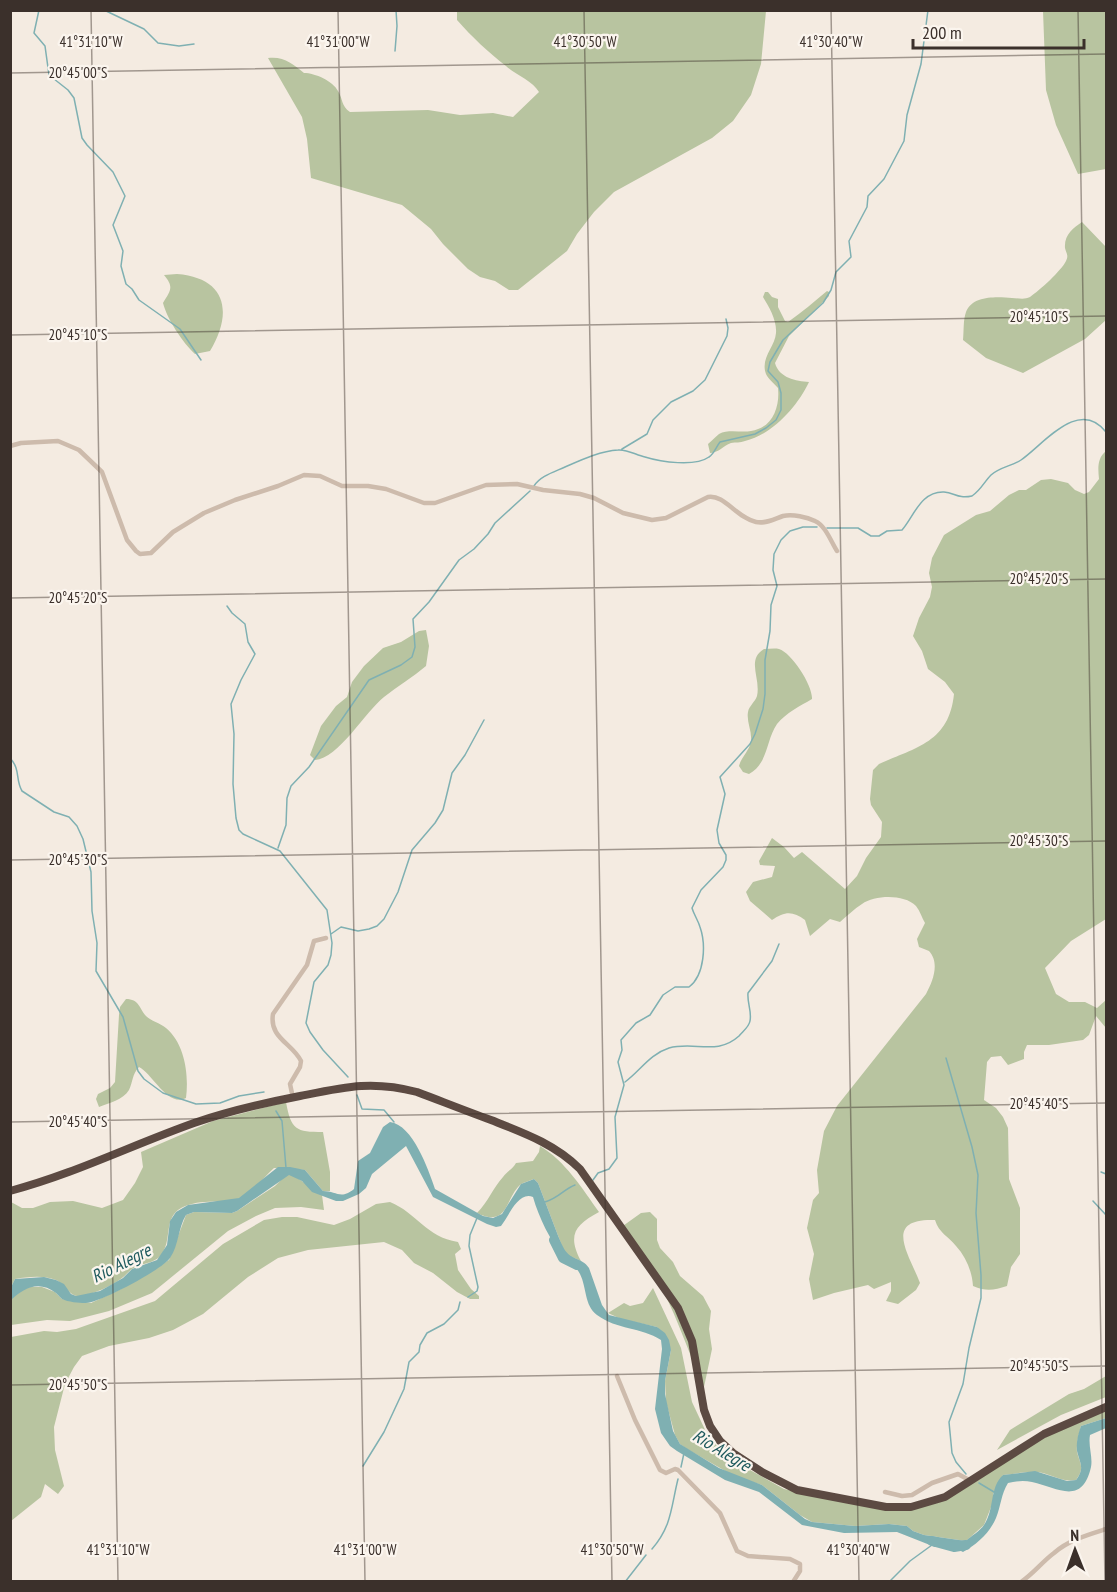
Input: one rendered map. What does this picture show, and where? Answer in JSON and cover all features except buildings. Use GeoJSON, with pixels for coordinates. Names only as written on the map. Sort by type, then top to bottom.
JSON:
{"type":"FeatureCollection","features":[{"type":"Feature","properties":{"kind":"highway"},"geometry":{"type":"LineString","coordinates":[[10,1191],[87,1166],[202,1121],[293,1098],[363,1084],[399,1087],[527,1134],[568,1156],[592,1185],[678,1308],[692,1341],[704,1410],[710,1426],[720,1441],[747,1462],[782,1484],[797,1490],[886,1507],[911,1507],[945,1497],[1044,1434],[1107,1407]]}},
{"type":"Feature","properties":{"kind":"street"},"geometry":{"type":"LineString","coordinates":[[10,446],[21,443],[58,441],[79,450],[102,472],[127,540],[131,548],[140,554],[155,551],[169,536],[204,513],[299,476],[310,475],[320,476],[342,486],[386,489],[424,503],[435,503],[486,485],[517,484],[543,490],[580,494],[594,498],[623,513],[652,520],[666,518],[708,497],[716,496],[739,515],[755,522],[764,523],[787,515],[815,521],[821,526],[837,551]]}},
{"type":"Feature","properties":{"kind":"street"},"geometry":{"type":"LineString","coordinates":[[293,1098],[290,1084],[301,1061],[276,1034],[272,1021],[273,1014],[307,965],[314,941],[326,938]]}},
{"type":"Feature","properties":{"kind":"street"},"geometry":{"type":"LineString","coordinates":[[617,1376],[635,1420],[660,1470],[666,1473],[678,1470],[720,1513],[734,1546],[742,1554],[790,1559],[800,1564],[800,1571],[793,1581]]}},
{"type":"Feature","properties":{"kind":"street"},"geometry":{"type":"LineString","coordinates":[[885,1492],[902,1496],[912,1495],[932,1483],[958,1474],[971,1481]]}},
{"type":"Feature","properties":{"kind":"street"},"geometry":{"type":"LineString","coordinates":[[1021,1581],[1038,1570],[1047,1559],[1064,1546],[1084,1536],[1107,1529]]}},
{"type":"Feature","properties":{"kind":"green space"},"geometry":{"type":"Polygon","coordinates":[[[457,11],[766,11],[761,64],[751,95],[733,121],[712,138],[614,192],[594,212],[567,251],[518,290],[509,290],[468,269],[431,229],[402,205],[311,178],[302,117],[268,58],[284,59],[304,73],[328,81],[336,87],[344,105],[350,112],[428,110],[460,115],[493,113],[513,117],[539,92],[474,38],[457,20],[457,11]]]}},
{"type":"Feature","properties":{"kind":"green space"},"geometry":{"type":"Polygon","coordinates":[[[1043,11],[1106,11],[1106,169],[1078,174],[1056,125],[1046,90],[1043,11]]]}},
{"type":"Feature","properties":{"kind":"green space"},"geometry":{"type":"Polygon","coordinates":[[[1082,222],[1106,247],[1106,320],[1085,339],[1023,373],[986,358],[963,340],[964,318],[969,306],[986,298],[1023,299],[1030,297],[1050,280],[1066,261],[1066,239],[1072,229],[1082,222]]]}},
{"type":"Feature","properties":{"kind":"green space"},"geometry":{"type":"Polygon","coordinates":[[[177,274],[206,282],[221,300],[222,324],[210,351],[195,354],[176,330],[165,309],[163,303],[170,286],[164,275],[177,274]]]}},
{"type":"Feature","properties":{"kind":"green space"},"geometry":{"type":"Polygon","coordinates":[[[827,291],[829,296],[789,336],[775,363],[784,375],[794,380],[809,382],[798,401],[783,418],[765,432],[743,442],[731,443],[710,453],[708,444],[719,434],[759,429],[765,426],[774,415],[778,402],[778,388],[767,376],[765,363],[775,338],[776,328],[770,309],[763,297],[765,292],[778,299],[778,307],[785,321],[788,322],[827,291]]]}},
{"type":"Feature","properties":{"kind":"green space"},"geometry":{"type":"Polygon","coordinates":[[[1106,451],[1106,919],[1071,941],[1045,968],[1056,994],[1069,1002],[1085,1002],[1097,1008],[1106,1000],[1106,1028],[1096,1016],[1089,1035],[1083,1040],[1049,1045],[1027,1045],[1024,1059],[1008,1065],[1001,1056],[991,1057],[987,1062],[984,1100],[996,1108],[1008,1128],[1009,1179],[1020,1208],[1020,1254],[1011,1267],[1007,1286],[990,1290],[973,1286],[970,1270],[960,1250],[939,1228],[935,1220],[919,1221],[909,1225],[904,1231],[904,1240],[920,1283],[916,1290],[898,1304],[886,1301],[891,1291],[891,1282],[874,1289],[868,1285],[813,1300],[809,1279],[814,1254],[807,1228],[813,1200],[819,1193],[817,1170],[824,1131],[837,1106],[926,994],[935,966],[929,951],[919,947],[917,939],[925,923],[920,912],[916,906],[904,899],[889,897],[868,901],[840,922],[830,919],[810,936],[805,920],[789,913],[772,920],[750,901],[746,892],[753,882],[772,877],[775,866],[760,865],[759,861],[772,838],[794,858],[802,852],[845,889],[857,876],[881,837],[882,822],[871,805],[870,799],[873,770],[879,764],[929,741],[946,723],[951,710],[954,694],[945,682],[928,669],[922,651],[913,636],[930,597],[932,587],[929,573],[932,558],[944,535],[976,515],[990,511],[1009,495],[1019,490],[1026,490],[1041,480],[1051,479],[1068,483],[1075,490],[1084,494],[1089,492],[1099,479],[1100,460],[1106,451]]]}},
{"type":"Feature","properties":{"kind":"green space"},"geometry":{"type":"Polygon","coordinates":[[[426,630],[429,646],[426,666],[384,697],[333,752],[324,758],[315,760],[310,755],[321,726],[336,706],[347,697],[352,682],[364,666],[383,648],[426,630]]]}},
{"type":"Feature","properties":{"kind":"green space"},"geometry":{"type":"Polygon","coordinates":[[[764,649],[779,649],[790,657],[809,686],[812,699],[789,713],[777,724],[760,764],[749,774],[743,772],[739,766],[751,741],[748,712],[757,696],[756,658],[764,649]]]}},
{"type":"Feature","properties":{"kind":"green space"},"geometry":{"type":"Polygon","coordinates":[[[126,999],[136,1002],[146,1016],[166,1028],[178,1042],[186,1070],[186,1098],[179,1100],[173,1098],[139,1067],[123,1096],[99,1107],[96,1099],[98,1094],[110,1088],[115,1082],[120,1007],[126,999]]]}},
{"type":"Feature","properties":{"kind":"green space"},"geometry":{"type":"Polygon","coordinates":[[[286,1102],[290,1118],[296,1128],[323,1132],[330,1172],[330,1191],[323,1191],[305,1170],[274,1168],[240,1198],[201,1202],[178,1210],[171,1219],[165,1247],[160,1256],[132,1269],[103,1289],[77,1296],[56,1280],[41,1277],[15,1279],[11,1287],[11,1202],[22,1208],[33,1208],[50,1202],[73,1201],[102,1208],[123,1200],[135,1183],[143,1167],[141,1152],[213,1121],[286,1102]]]}},
{"type":"Feature","properties":{"kind":"green space"},"geometry":{"type":"Polygon","coordinates":[[[540,1146],[565,1167],[599,1212],[579,1226],[574,1237],[581,1261],[567,1255],[538,1183],[534,1179],[520,1185],[505,1210],[495,1217],[477,1213],[516,1163],[533,1161],[540,1146]]]}},
{"type":"Feature","properties":{"kind":"green space"},"geometry":{"type":"Polygon","coordinates":[[[286,1175],[293,1175],[322,1195],[324,1210],[301,1207],[275,1208],[256,1216],[228,1231],[152,1293],[109,1311],[70,1321],[47,1320],[11,1325],[10,1300],[22,1290],[42,1287],[55,1292],[62,1299],[91,1303],[121,1289],[169,1260],[186,1215],[194,1212],[232,1213],[237,1211],[275,1186],[286,1175]]]}},
{"type":"Feature","properties":{"kind":"green space"},"geometry":{"type":"Polygon","coordinates":[[[390,1202],[408,1212],[438,1235],[458,1242],[461,1249],[455,1254],[458,1270],[479,1299],[470,1299],[457,1292],[433,1273],[414,1263],[402,1250],[384,1242],[308,1250],[278,1258],[248,1277],[203,1314],[173,1330],[149,1338],[109,1346],[82,1356],[65,1384],[54,1427],[55,1450],[64,1486],[58,1494],[45,1484],[41,1497],[11,1521],[11,1337],[44,1331],[57,1332],[76,1329],[155,1301],[223,1244],[264,1220],[297,1217],[334,1225],[376,1204],[390,1202]]]}},
{"type":"Feature","properties":{"kind":"green space"},"geometry":{"type":"Polygon","coordinates":[[[650,1212],[657,1219],[657,1240],[660,1248],[673,1262],[680,1276],[703,1296],[711,1311],[709,1329],[712,1349],[704,1387],[674,1313],[658,1281],[620,1228],[641,1213],[650,1212]]]}},
{"type":"Feature","properties":{"kind":"green space"},"geometry":{"type":"Polygon","coordinates":[[[653,1288],[681,1348],[692,1402],[707,1434],[716,1445],[741,1465],[784,1489],[858,1505],[925,1505],[1030,1443],[1106,1409],[1106,1418],[1081,1426],[1077,1452],[1081,1469],[1076,1480],[1065,1480],[1038,1472],[1003,1475],[993,1494],[993,1502],[984,1525],[966,1541],[924,1535],[907,1526],[889,1524],[855,1526],[812,1522],[762,1485],[734,1476],[680,1444],[675,1435],[666,1402],[665,1381],[671,1350],[657,1327],[621,1319],[608,1313],[624,1303],[630,1306],[643,1303],[653,1288]]]}},
{"type":"Feature","properties":{"kind":"green space"},"geometry":{"type":"Polygon","coordinates":[[[1106,1376],[1106,1397],[1061,1415],[997,1450],[1010,1430],[1069,1394],[1084,1389],[1106,1376]]]}},
{"type":"Feature","properties":{"kind":"water"},"geometry":{"type":"Polygon","coordinates":[[[390,1122],[406,1131],[412,1139],[424,1160],[435,1189],[483,1216],[493,1218],[502,1214],[521,1184],[534,1179],[538,1183],[562,1246],[569,1255],[589,1268],[602,1305],[609,1315],[657,1327],[665,1333],[669,1340],[671,1350],[665,1394],[673,1431],[680,1444],[719,1468],[762,1485],[805,1519],[812,1522],[855,1526],[889,1524],[907,1526],[924,1535],[966,1541],[984,1525],[990,1512],[996,1486],[1003,1475],[1035,1471],[1067,1481],[1076,1480],[1081,1469],[1077,1448],[1081,1426],[1106,1418],[1106,1428],[1090,1435],[1091,1467],[1087,1479],[1082,1487],[1068,1491],[1029,1481],[1008,1483],[990,1529],[978,1542],[963,1552],[947,1544],[935,1547],[897,1532],[844,1533],[802,1525],[759,1492],[725,1480],[670,1446],[661,1433],[655,1409],[661,1340],[605,1320],[593,1311],[580,1274],[554,1244],[533,1197],[528,1196],[518,1201],[501,1226],[487,1224],[433,1197],[406,1146],[372,1174],[366,1188],[343,1201],[336,1201],[312,1192],[302,1181],[289,1175],[232,1213],[194,1212],[186,1215],[173,1253],[165,1263],[103,1298],[85,1303],[70,1302],[62,1299],[50,1289],[38,1286],[26,1289],[11,1300],[11,1287],[15,1279],[44,1277],[56,1280],[64,1284],[71,1294],[76,1296],[100,1291],[123,1278],[132,1269],[157,1260],[167,1245],[170,1221],[176,1212],[188,1205],[239,1198],[278,1167],[305,1170],[323,1191],[346,1194],[354,1189],[358,1161],[370,1153],[383,1127],[390,1122]]]}},
{"type":"Feature","properties":{"kind":"waterway"},"geometry":{"type":"LineString","coordinates":[[39,10],[34,33],[45,46],[49,75],[68,90],[74,98],[82,138],[113,172],[125,196],[113,225],[123,251],[121,266],[126,284],[139,300],[180,329],[201,360]]}},
{"type":"Feature","properties":{"kind":"waterway"},"geometry":{"type":"LineString","coordinates":[[104,10],[144,29],[158,43],[179,46],[194,44]]}},
{"type":"Feature","properties":{"kind":"waterway"},"geometry":{"type":"LineString","coordinates":[[395,51],[396,10]]}},
{"type":"Feature","properties":{"kind":"waterway"},"geometry":{"type":"LineString","coordinates":[[534,486],[552,473],[604,452],[625,450],[669,462],[687,463],[703,460],[712,454],[720,442],[755,434],[776,420],[781,410],[781,393],[778,382],[768,371],[770,362],[783,340],[823,303],[831,290],[836,272],[851,257],[849,241],[867,207],[868,196],[884,179],[904,141],[907,115],[921,64],[928,10]]}},
{"type":"Feature","properties":{"kind":"waterway"},"geometry":{"type":"LineString","coordinates":[[622,449],[647,434],[653,420],[671,402],[693,391],[705,380],[727,336],[726,319]]}},
{"type":"Feature","properties":{"kind":"waterway"},"geometry":{"type":"LineString","coordinates":[[827,528],[858,528],[871,536],[879,536],[887,531],[902,530],[919,505],[929,496],[944,492],[972,496],[995,472],[1021,460],[1051,435],[1073,421],[1085,419],[1096,422],[1106,432]]}},
{"type":"Feature","properties":{"kind":"waterway"},"geometry":{"type":"LineString","coordinates":[[278,848],[286,825],[287,798],[291,786],[309,767],[369,680],[401,665],[412,657],[415,647],[413,619],[429,602],[459,560],[474,549],[495,523],[530,491]]}},
{"type":"Feature","properties":{"kind":"waterway"},"geometry":{"type":"LineString","coordinates":[[593,1180],[598,1173],[609,1169],[617,1158],[615,1117],[624,1085],[618,1062],[622,1050],[621,1040],[636,1023],[650,1015],[663,995],[675,987],[689,987],[701,967],[702,934],[692,908],[701,890],[723,867],[726,860],[726,855],[719,843],[717,830],[725,794],[720,777],[750,744],[763,709],[771,605],[777,586],[773,570],[774,554],[781,540],[790,531],[803,527],[817,527]]}},
{"type":"Feature","properties":{"kind":"waterway"},"geometry":{"type":"LineString","coordinates":[[227,606],[245,624],[248,642],[255,654],[231,704],[234,734],[233,784],[239,830],[280,851],[327,910],[332,943],[331,955],[328,965],[314,982],[306,1023],[323,1050],[348,1077]]}},
{"type":"Feature","properties":{"kind":"waterway"},"geometry":{"type":"LineString","coordinates":[[331,934],[341,927],[358,931],[369,929],[377,926],[384,919],[398,892],[412,850],[443,810],[452,773],[465,755],[484,720]]}},
{"type":"Feature","properties":{"kind":"waterway"},"geometry":{"type":"LineString","coordinates":[[10,758],[16,767],[22,791],[54,812],[69,817],[77,826],[83,839],[91,872],[92,911],[97,943],[96,971],[123,1017],[138,1071],[144,1079],[163,1093],[196,1104],[220,1103],[239,1096],[264,1092]]}},
{"type":"Feature","properties":{"kind":"waterway"},"geometry":{"type":"LineString","coordinates":[[625,1082],[651,1058],[669,1048],[714,1047],[731,1042],[739,1036],[750,1021],[748,993],[772,961],[779,944]]}},
{"type":"Feature","properties":{"kind":"waterway"},"geometry":{"type":"LineString","coordinates":[[946,1058],[978,1175],[976,1213],[981,1298],[963,1384],[949,1422],[952,1453],[966,1474]]}},
{"type":"Feature","properties":{"kind":"waterway"},"geometry":{"type":"LineString","coordinates":[[357,1095],[362,1109],[384,1110],[394,1122]]}},
{"type":"Feature","properties":{"kind":"waterway"},"geometry":{"type":"LineString","coordinates":[[276,1111],[282,1121],[286,1168]]}},
{"type":"Feature","properties":{"kind":"waterway"},"geometry":{"type":"LineString","coordinates":[[1101,1172],[1106,1174]]}},
{"type":"Feature","properties":{"kind":"waterway"},"geometry":{"type":"LineString","coordinates":[[545,1202],[575,1185]]}},
{"type":"Feature","properties":{"kind":"waterway"},"geometry":{"type":"LineString","coordinates":[[1093,1201],[1106,1215]]}},
{"type":"Feature","properties":{"kind":"waterway"},"geometry":{"type":"LineString","coordinates":[[468,1297],[477,1291],[478,1287],[469,1246],[470,1235],[477,1218]]}},
{"type":"Feature","properties":{"kind":"waterway","name":"Rio Alegre"},"geometry":{"type":"LineString","coordinates":[[554,1240],[563,1258],[577,1265]]}},
{"type":"Feature","properties":{"kind":"waterway"},"geometry":{"type":"LineString","coordinates":[[363,1466],[384,1432],[404,1389],[409,1362],[419,1352],[427,1333],[444,1324],[458,1310],[460,1302]]}},
{"type":"Feature","properties":{"kind":"waterway"},"geometry":{"type":"LineString","coordinates":[[681,1467],[684,1453]]}},
{"type":"Feature","properties":{"kind":"waterway"},"geometry":{"type":"LineString","coordinates":[[652,1549],[659,1541],[667,1524],[678,1479]]}},
{"type":"Feature","properties":{"kind":"waterway"},"geometry":{"type":"LineString","coordinates":[[979,1483],[994,1492]]}},
{"type":"Feature","properties":{"kind":"waterway","name":"Rio Alegre"},"geometry":{"type":"LineString","coordinates":[[932,1541],[954,1547],[966,1545]]}},
{"type":"Feature","properties":{"kind":"waterway"},"geometry":{"type":"LineString","coordinates":[[889,1582],[910,1561],[932,1545]]}},
{"type":"Feature","properties":{"kind":"waterway"},"geometry":{"type":"LineString","coordinates":[[625,1582],[646,1555]]}}]}
